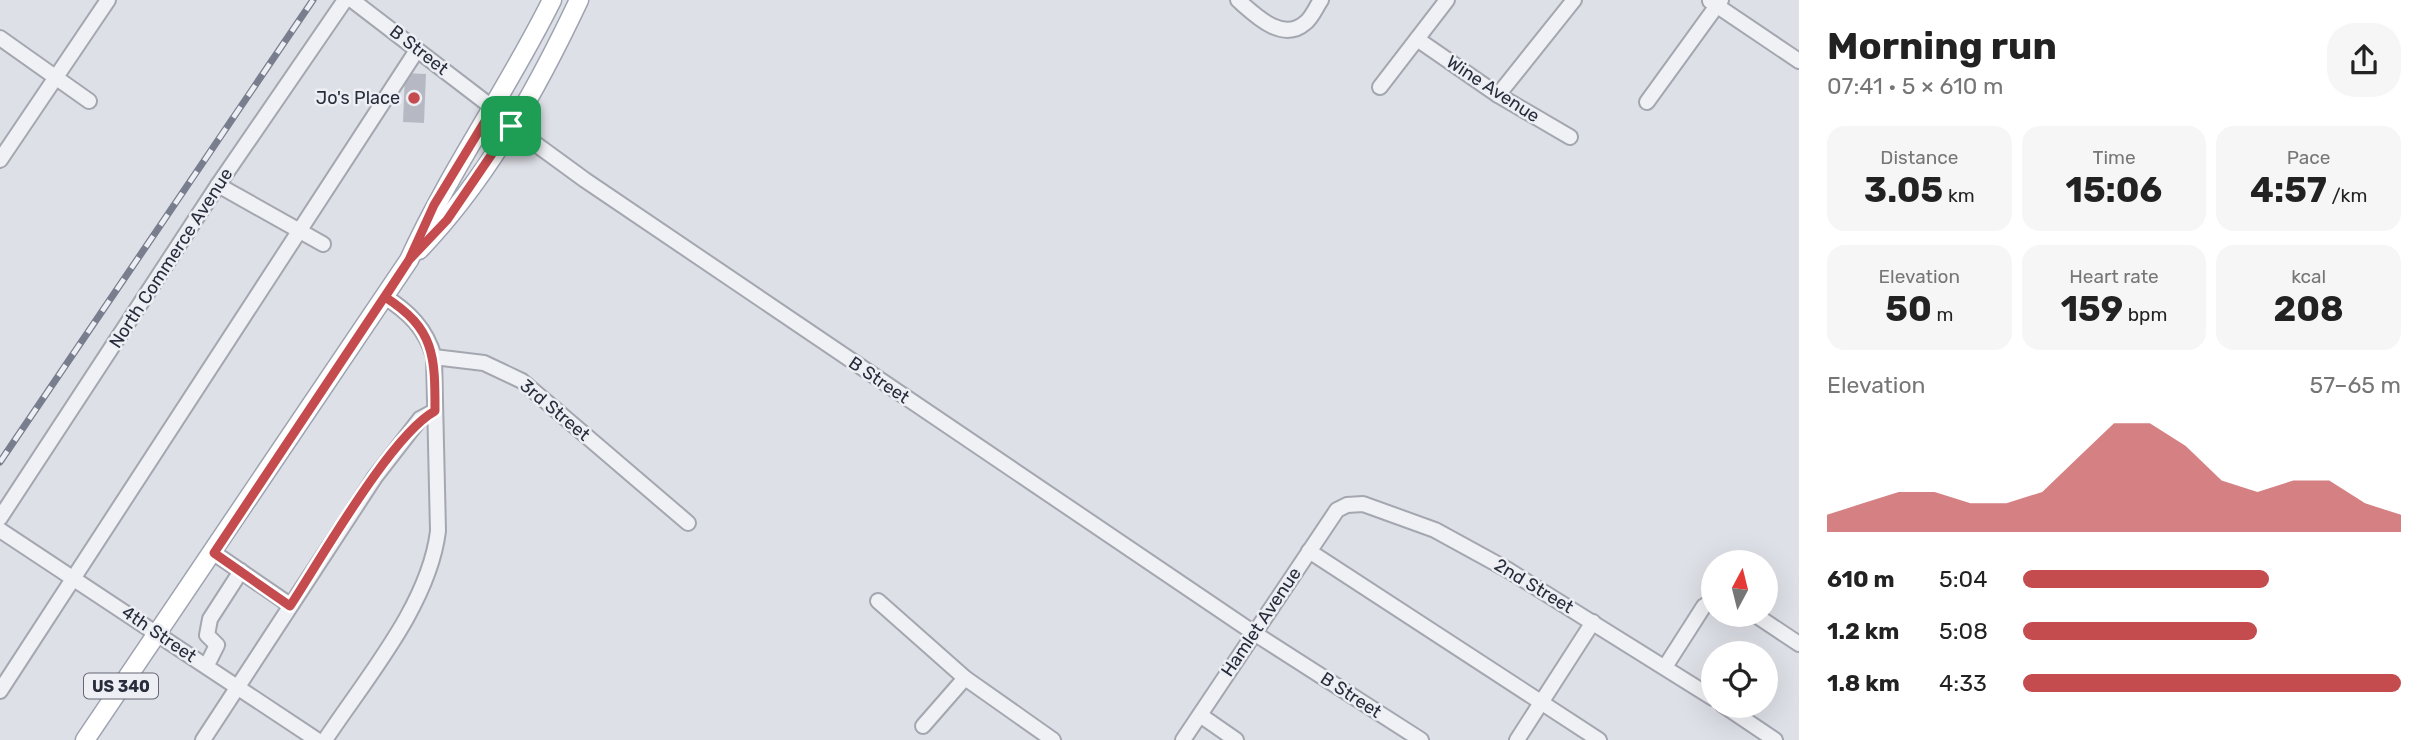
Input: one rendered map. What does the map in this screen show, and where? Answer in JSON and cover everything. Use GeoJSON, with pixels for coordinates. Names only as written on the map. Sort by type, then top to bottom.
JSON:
{"type":"FeatureCollection","features":[{"type":"Feature","properties":{"kind":"main road","name":"US 340"},"geometry":{"type":"LineString","coordinates":[[85,740],[214,553],[409,260],[434,205],[493,108],[552,0]]}},
{"type":"Feature","properties":{"kind":"main road","name":"US 340"},"geometry":{"type":"LineString","coordinates":[[409,260],[447,220],[511,126],[579,0]]}},
{"type":"Feature","properties":{"kind":"street"},"geometry":{"type":"LineString","coordinates":[[0,160],[108,0]]}},
{"type":"Feature","properties":{"kind":"street","name":"North Commerce Avenue"},"geometry":{"type":"LineString","coordinates":[[0,519],[218,185],[345,0]]}},
{"type":"Feature","properties":{"kind":"street","name":"B Street"},"geometry":{"type":"LineString","coordinates":[[352,0],[493,108],[511,126],[787,318],[1254,633],[1421,740]]}},
{"type":"Feature","properties":{"kind":"street"},"geometry":{"type":"LineString","coordinates":[[1238,0],[1270,26],[1296,29],[1306,23],[1321,0]]}},
{"type":"Feature","properties":{"kind":"street"},"geometry":{"type":"LineString","coordinates":[[1381,87],[1447,0]]}},
{"type":"Feature","properties":{"kind":"street"},"geometry":{"type":"LineString","coordinates":[[1498,95],[1574,0]]}},
{"type":"Feature","properties":{"kind":"street"},"geometry":{"type":"LineString","coordinates":[[1647,102],[1716,2],[1799,61]]}},
{"type":"Feature","properties":{"kind":"street"},"geometry":{"type":"LineString","coordinates":[[0,38],[89,101]]}},
{"type":"Feature","properties":{"kind":"street","name":"Wine Avenue"},"geometry":{"type":"LineString","coordinates":[[1417,39],[1498,95],[1570,137]]}},
{"type":"Feature","properties":{"kind":"street"},"geometry":{"type":"LineString","coordinates":[[0,691],[417,50]]}},
{"type":"Feature","properties":{"kind":"street"},"geometry":{"type":"LineString","coordinates":[[218,185],[297,233],[323,244]]}},
{"type":"Feature","properties":{"kind":"street"},"geometry":{"type":"LineString","coordinates":[[325,740],[403,623],[432,564],[438,531],[434,357],[424,331],[408,313],[385,297]]}},
{"type":"Feature","properties":{"kind":"street","name":"3rd Street"},"geometry":{"type":"LineString","coordinates":[[434,357],[484,363],[522,381],[688,523]]}},
{"type":"Feature","properties":{"kind":"street"},"geometry":{"type":"LineString","coordinates":[[202,740],[375,477],[420,419],[435,411]]}},
{"type":"Feature","properties":{"kind":"street","name":"Hamlet Avenue"},"geometry":{"type":"LineString","coordinates":[[1183,740],[1342,506]]}},
{"type":"Feature","properties":{"kind":"street","name":"2nd Street"},"geometry":{"type":"LineString","coordinates":[[1342,506],[1372,506],[1435,530],[1593,622],[1701,690]]}},
{"type":"Feature","properties":{"kind":"street","name":"4th Street"},"geometry":{"type":"LineString","coordinates":[[0,530],[158,632],[317,740]]}},
{"type":"Feature","properties":{"kind":"street"},"geometry":{"type":"LineString","coordinates":[[1309,551],[1599,740]]}},
{"type":"Feature","properties":{"kind":"street"},"geometry":{"type":"LineString","coordinates":[[214,553],[290,606]]}},
{"type":"Feature","properties":{"kind":"street"},"geometry":{"type":"LineString","coordinates":[[206,665],[217,645],[207,635],[210,619],[241,571]]}},
{"type":"Feature","properties":{"kind":"street"},"geometry":{"type":"LineString","coordinates":[[878,601],[964,678],[1053,740]]}},
{"type":"Feature","properties":{"kind":"street"},"geometry":{"type":"LineString","coordinates":[[1665,667],[1701,611]]}},
{"type":"Feature","properties":{"kind":"street"},"geometry":{"type":"LineString","coordinates":[[1517,740],[1593,622]]}},
{"type":"Feature","properties":{"kind":"street"},"geometry":{"type":"LineString","coordinates":[[1774,627],[1799,644]]}},
{"type":"Feature","properties":{"kind":"street"},"geometry":{"type":"LineString","coordinates":[[923,726],[964,678]]}},
{"type":"Feature","properties":{"kind":"street"},"geometry":{"type":"LineString","coordinates":[[1200,715],[1236,740]]}},
{"type":"Feature","properties":{"kind":"street"},"geometry":{"type":"LineString","coordinates":[[1742,718],[1775,740]]}},
{"type":"Feature","properties":{"kind":"building"},"geometry":{"type":"Polygon","coordinates":[[[405,73],[426,74],[424,123],[403,122],[405,73]]]}},
{"type":"Feature","properties":{"kind":"railway"},"geometry":{"type":"LineString","coordinates":[[0,462],[313,0]]}},
{"type":"Feature","properties":{"kind":"place","name":"Jo's Place"},"geometry":{"type":"Point","coordinates":[414,98]}},
{"type":"Feature","properties":{"kind":"route"},"geometry":{"type":"LineString","coordinates":[[511,126],[447,220],[409,260],[214,553],[290,606],[375,477],[420,419],[435,411],[435,362],[431,346],[424,331],[408,313],[385,297],[409,260],[434,205],[493,108],[511,126]]}}]}
